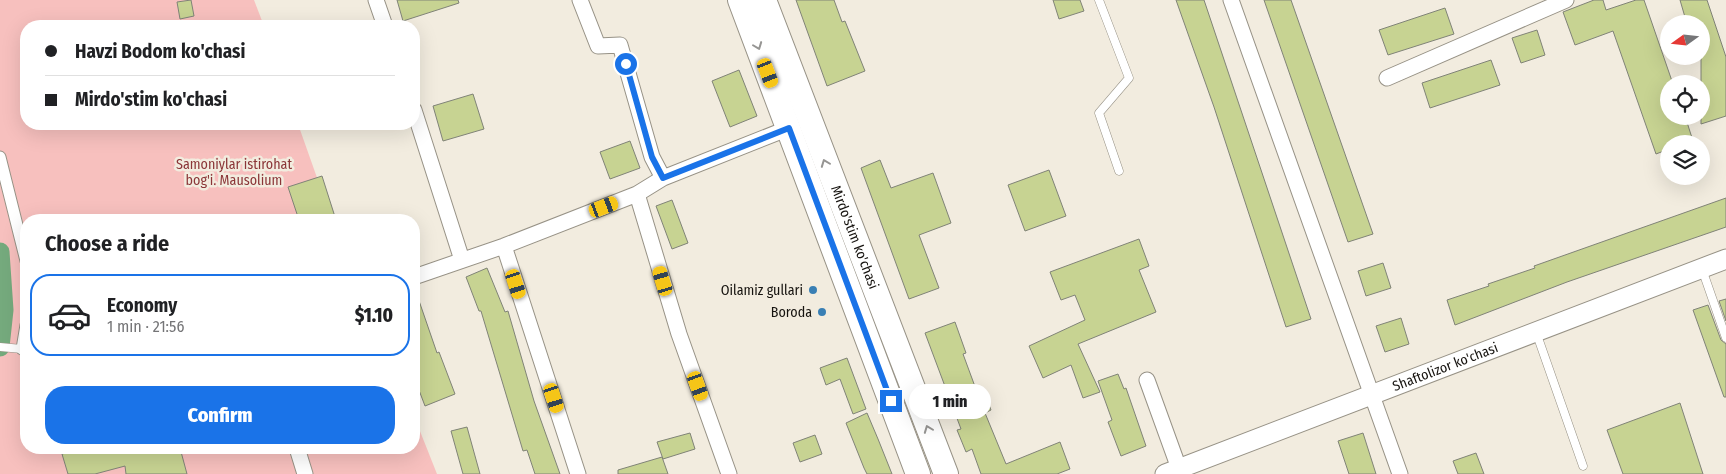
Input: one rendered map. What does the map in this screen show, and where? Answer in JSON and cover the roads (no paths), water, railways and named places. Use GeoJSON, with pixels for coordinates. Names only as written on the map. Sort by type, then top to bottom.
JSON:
{"type":"FeatureCollection","features":[{"type":"Feature","properties":{"kind":"main road","name":"Mirdo'stim ko'chasi"},"geometry":{"type":"LineString","coordinates":[[740,0],[918,474]]}},
{"type":"Feature","properties":{"kind":"main road","name":"Mirdo'stim ko'chasi"},"geometry":{"type":"LineString","coordinates":[[764,0],[946,474]]}},
{"type":"Feature","properties":{"kind":"street"},"geometry":{"type":"LineString","coordinates":[[376,0],[383,20]]}},
{"type":"Feature","properties":{"kind":"street"},"geometry":{"type":"LineString","coordinates":[[580,0],[598,46],[620,46],[652,157],[663,178]]}},
{"type":"Feature","properties":{"kind":"street"},"geometry":{"type":"LineString","coordinates":[[1231,0],[1400,474]]}},
{"type":"Feature","properties":{"kind":"street"},"geometry":{"type":"LineString","coordinates":[[1387,78],[1566,0]]}},
{"type":"Feature","properties":{"kind":"street"},"geometry":{"type":"LineString","coordinates":[[420,275],[504,246],[637,194],[663,178],[789,128]]}},
{"type":"Feature","properties":{"kind":"street"},"geometry":{"type":"LineString","coordinates":[[420,129],[462,260]]}},
{"type":"Feature","properties":{"kind":"street"},"geometry":{"type":"LineString","coordinates":[[0,157],[20,237]]}},
{"type":"Feature","properties":{"kind":"street"},"geometry":{"type":"LineString","coordinates":[[637,194],[679,334],[730,474]]}},
{"type":"Feature","properties":{"kind":"street"},"geometry":{"type":"LineString","coordinates":[[504,246],[578,474]]}},
{"type":"Feature","properties":{"kind":"street","name":"Shaftolizor ko'chasi"},"geometry":{"type":"LineString","coordinates":[[1175,472],[1726,260]]}},
{"type":"Feature","properties":{"kind":"street"},"geometry":{"type":"LineString","coordinates":[[1147,380],[1175,472]]}},
{"type":"Feature","properties":{"kind":"street"},"geometry":{"type":"LineString","coordinates":[[299,454],[305,474]]}},
{"type":"Feature","properties":{"kind":"lane"},"geometry":{"type":"LineString","coordinates":[[1099,0],[1129,78],[1099,114],[1119,171]]}},
{"type":"Feature","properties":{"kind":"lane"},"geometry":{"type":"LineString","coordinates":[[1702,269],[1726,338]]}},
{"type":"Feature","properties":{"kind":"lane"},"geometry":{"type":"LineString","coordinates":[[1536,332],[1583,466]]}},
{"type":"Feature","properties":{"kind":"lane"},"geometry":{"type":"LineString","coordinates":[[4,348],[20,350]]}},
{"type":"Feature","properties":{"kind":"waterway"},"geometry":{"type":"LineString","coordinates":[[0,252],[4,310],[0,347]]}},
{"type":"Feature","properties":{"kind":"place","name":"Oilamiz gullari"},"geometry":{"type":"Point","coordinates":[813,290]}},
{"type":"Feature","properties":{"kind":"place","name":"Boroda"},"geometry":{"type":"Point","coordinates":[822,312]}},
{"type":"Feature","properties":{"kind":"park label","name":"Samoniylar istirohat bog'i. Mausolium"},"geometry":{"type":"Point","coordinates":[234,172]}}]}
